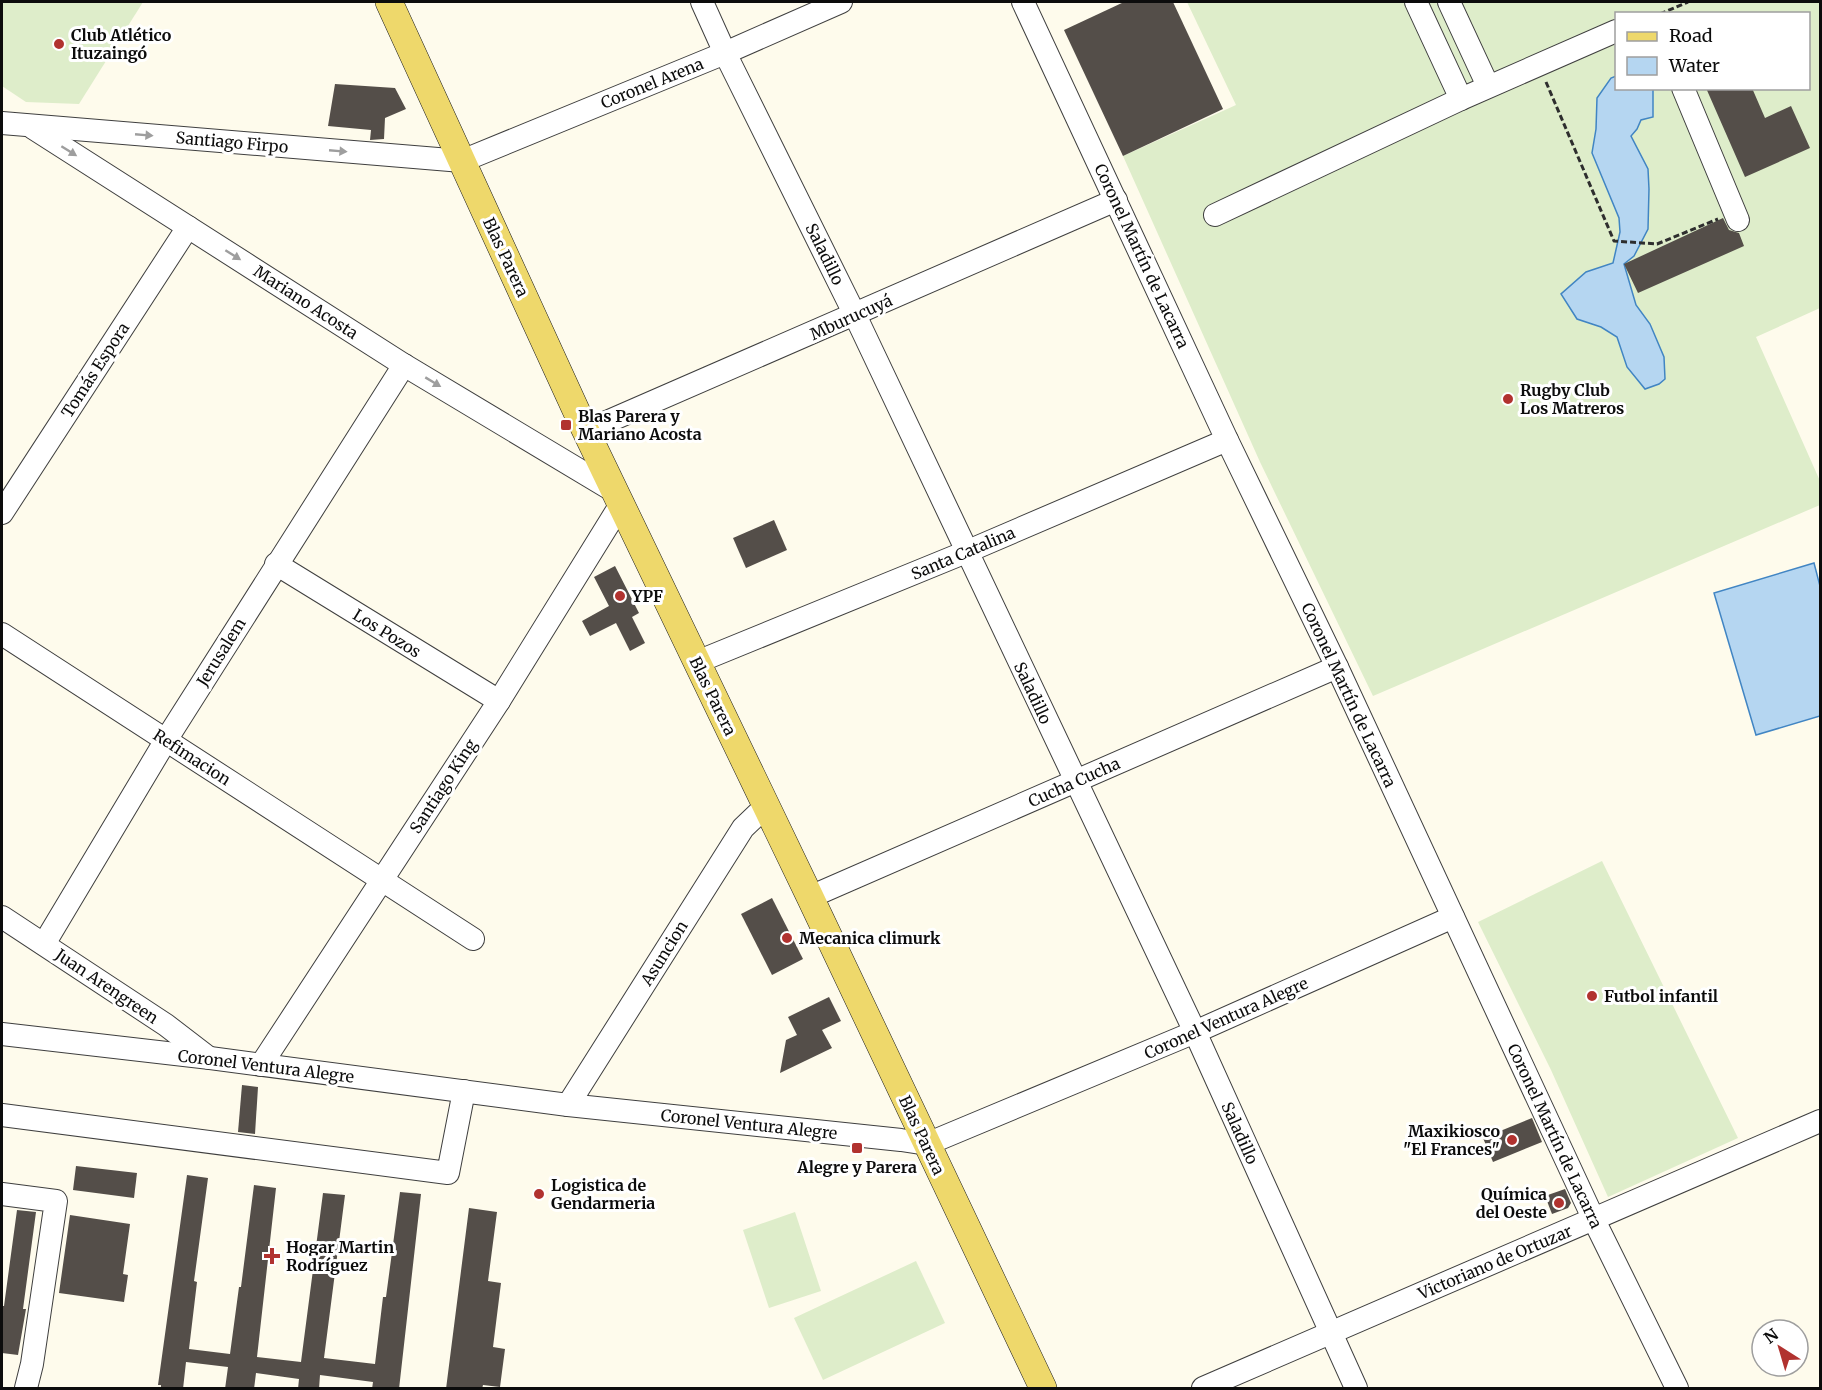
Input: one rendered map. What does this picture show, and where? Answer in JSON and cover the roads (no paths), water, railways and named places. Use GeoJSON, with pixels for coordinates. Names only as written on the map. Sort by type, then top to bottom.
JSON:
{"type":"FeatureCollection","features":[{"type":"Feature","properties":{"kind":"main road","name":"Blas Parera"},"geometry":{"type":"LineString","coordinates":[[389,2],[586,431],[1043,1389]]}},
{"type":"Feature","properties":{"kind":"street","name":"Saladillo"},"geometry":{"type":"LineString","coordinates":[[702,2],[855,315],[1195,1032],[1356,1389]]}},
{"type":"Feature","properties":{"kind":"street","name":"Coronel Arena"},"geometry":{"type":"LineString","coordinates":[[462,161],[725,53],[841,2]]}},
{"type":"Feature","properties":{"kind":"street","name":"Coronel Martín de Lacarra"},"geometry":{"type":"LineString","coordinates":[[1023,2],[1227,440],[1337,667],[1594,1220],[1677,1389]]}},
{"type":"Feature","properties":{"kind":"street"},"geometry":{"type":"LineString","coordinates":[[1416,2],[1461,99]]}},
{"type":"Feature","properties":{"kind":"street"},"geometry":{"type":"LineString","coordinates":[[1449,2],[1488,86]]}},
{"type":"Feature","properties":{"kind":"street"},"geometry":{"type":"LineString","coordinates":[[1215,215],[1488,86],[1615,32]]}},
{"type":"Feature","properties":{"kind":"street"},"geometry":{"type":"LineString","coordinates":[[1684,90],[1737,217]]}},
{"type":"Feature","properties":{"kind":"street","name":"Mariano Acosta"},"geometry":{"type":"LineString","coordinates":[[2,108],[404,365],[618,498]]}},
{"type":"Feature","properties":{"kind":"street","name":"Santiago Firpo"},"geometry":{"type":"LineString","coordinates":[[2,123],[462,161]]}},
{"type":"Feature","properties":{"kind":"street","name":"Mburucuyá"},"geometry":{"type":"LineString","coordinates":[[586,431],[1116,200]]}},
{"type":"Feature","properties":{"kind":"street","name":"Tomás Espora"},"geometry":{"type":"LineString","coordinates":[[2,513],[188,227]]}},
{"type":"Feature","properties":{"kind":"street","name":"Jerusalem"},"geometry":{"type":"LineString","coordinates":[[44,944],[166,740],[404,365]]}},
{"type":"Feature","properties":{"kind":"street","name":"Santa Catalina"},"geometry":{"type":"LineString","coordinates":[[697,662],[966,552],[1227,440]]}},
{"type":"Feature","properties":{"kind":"street","name":"Santiago King"},"geometry":{"type":"LineString","coordinates":[[261,1065],[499,701],[618,498]]}},
{"type":"Feature","properties":{"kind":"street","name":"Los Pozos"},"geometry":{"type":"LineString","coordinates":[[276,564],[499,701]]}},
{"type":"Feature","properties":{"kind":"street","name":"Refimacion"},"geometry":{"type":"LineString","coordinates":[[2,634],[473,939]]}},
{"type":"Feature","properties":{"kind":"street","name":"Cucha Cucha"},"geometry":{"type":"LineString","coordinates":[[810,897],[1337,667]]}},
{"type":"Feature","properties":{"kind":"street","name":"Asuncion"},"geometry":{"type":"LineString","coordinates":[[568,1105],[743,828],[766,806]]}},
{"type":"Feature","properties":{"kind":"street","name":"Juan Arengreen"},"geometry":{"type":"LineString","coordinates":[[2,917],[210,1058]]}},
{"type":"Feature","properties":{"kind":"street","name":"Coronel Ventura Alegre"},"geometry":{"type":"LineString","coordinates":[[2,1034],[210,1058],[568,1105],[927,1144],[1195,1032],[1453,917]]}},
{"type":"Feature","properties":{"kind":"street"},"geometry":{"type":"LineString","coordinates":[[2,1115],[448,1173],[464,1091]]}},
{"type":"Feature","properties":{"kind":"street","name":"Victoriano de Ortuzar"},"geometry":{"type":"LineString","coordinates":[[1203,1389],[1821,1121]]}},
{"type":"Feature","properties":{"kind":"street"},"geometry":{"type":"LineString","coordinates":[[2,1194],[56,1201],[32,1364],[26,1389]]}},
{"type":"Feature","properties":{"kind":"water"},"geometry":{"type":"Polygon","coordinates":[[[1615,76],[1615,90],[1653,90],[1653,117],[1641,120],[1631,136],[1648,169],[1648,229],[1634,256],[1624,264],[1636,305],[1650,324],[1664,357],[1665,379],[1645,389],[1627,367],[1617,337],[1601,327],[1577,319],[1561,294],[1586,272],[1613,263],[1620,232],[1619,218],[1592,153],[1596,129],[1597,98],[1611,78],[1615,76]]]}},
{"type":"Feature","properties":{"kind":"water"},"geometry":{"type":"Polygon","coordinates":[[[1814,563],[1820,586],[1820,716],[1756,735],[1714,593],[1814,563]]]}},
{"type":"Feature","properties":{"kind":"place","name":"Club Atlético Ituzaingó"},"geometry":{"type":"Point","coordinates":[59,44]}},
{"type":"Feature","properties":{"kind":"place","name":"Rugby Club Los Matreros"},"geometry":{"type":"Point","coordinates":[1508,399]}},
{"type":"Feature","properties":{"kind":"place","name":"Blas Parera y Mariano Acosta"},"geometry":{"type":"Point","coordinates":[566,425]}},
{"type":"Feature","properties":{"kind":"place","name":"YPF"},"geometry":{"type":"Point","coordinates":[620,596]}},
{"type":"Feature","properties":{"kind":"place","name":"Mecanica climurk"},"geometry":{"type":"Point","coordinates":[787,938]}},
{"type":"Feature","properties":{"kind":"place","name":"Futbol infantil"},"geometry":{"type":"Point","coordinates":[1592,996]}},
{"type":"Feature","properties":{"kind":"place","name":"Maxikiosco \"El Frances\""},"geometry":{"type":"Point","coordinates":[1512,1140]}},
{"type":"Feature","properties":{"kind":"place","name":"Alegre y Parera"},"geometry":{"type":"Point","coordinates":[857,1148]}},
{"type":"Feature","properties":{"kind":"place","name":"Logistica de Gendarmeria"},"geometry":{"type":"Point","coordinates":[539,1194]}},
{"type":"Feature","properties":{"kind":"place","name":"Química del Oeste"},"geometry":{"type":"Point","coordinates":[1559,1203]}},
{"type":"Feature","properties":{"kind":"place","name":"Hogar Martin Rodríguez"},"geometry":{"type":"Point","coordinates":[272,1256]}}]}
